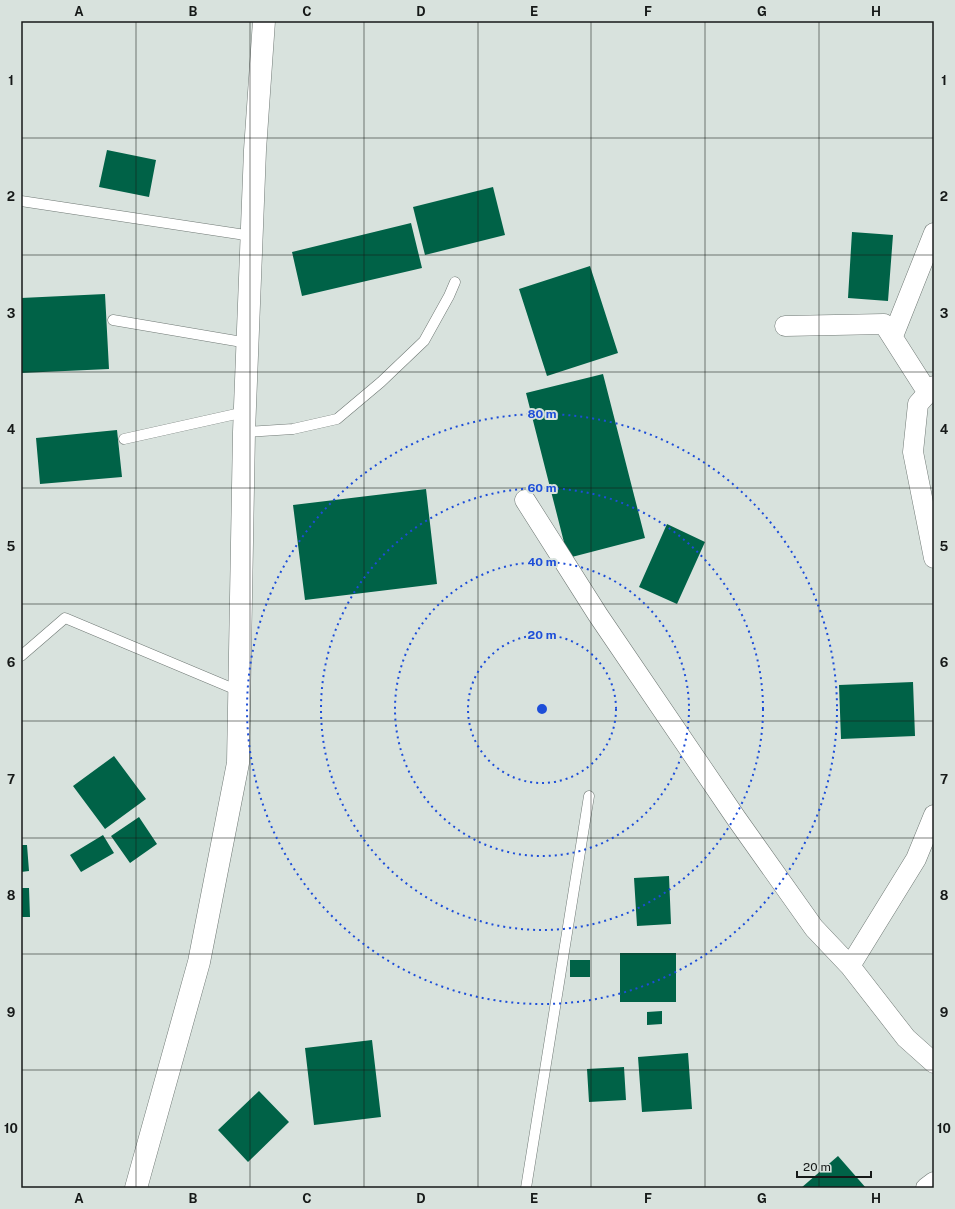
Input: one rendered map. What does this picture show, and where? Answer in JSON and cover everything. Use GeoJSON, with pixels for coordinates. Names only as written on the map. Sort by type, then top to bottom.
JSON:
{"type":"FeatureCollection","features":[{"type":"Feature","properties":{"kind":"main road"},"geometry":{"type":"LineString","coordinates":[[136,1188],[199,962],[238,764],[245,422],[255,150],[264,21]]}},
{"type":"Feature","properties":{"kind":"street"},"geometry":{"type":"LineString","coordinates":[[892,336],[934,233]]}},
{"type":"Feature","properties":{"kind":"street"},"geometry":{"type":"LineString","coordinates":[[784,326],[884,324],[931,389],[918,404],[913,452],[934,558]]}},
{"type":"Feature","properties":{"kind":"street"},"geometry":{"type":"LineString","coordinates":[[525,500],[598,615],[736,818],[814,928],[850,966],[906,1038],[934,1063]]}},
{"type":"Feature","properties":{"kind":"street"},"geometry":{"type":"LineString","coordinates":[[850,966],[916,859],[934,815]]}},
{"type":"Feature","properties":{"kind":"street"},"geometry":{"type":"LineString","coordinates":[[926,1188],[934,1182]]}},
{"type":"Feature","properties":{"kind":"lane"},"geometry":{"type":"LineString","coordinates":[[21,201],[252,236]]}},
{"type":"Feature","properties":{"kind":"lane"},"geometry":{"type":"LineString","coordinates":[[124,439],[245,422],[293,429],[337,419],[382,382],[424,341],[456,282]]}},
{"type":"Feature","properties":{"kind":"lane"},"geometry":{"type":"LineString","coordinates":[[113,320],[248,343]]}},
{"type":"Feature","properties":{"kind":"lane"},"geometry":{"type":"LineString","coordinates":[[21,656],[65,618],[239,690]]}},
{"type":"Feature","properties":{"kind":"lane"},"geometry":{"type":"LineString","coordinates":[[526,1188],[589,796]]}},
{"type":"Feature","properties":{"kind":"building"},"geometry":{"type":"Polygon","coordinates":[[[107,150],[156,160],[149,197],[99,187],[107,150]]]}},
{"type":"Feature","properties":{"kind":"building"},"geometry":{"type":"Polygon","coordinates":[[[493,187],[505,235],[425,255],[413,207],[493,187]]]}},
{"type":"Feature","properties":{"kind":"building"},"geometry":{"type":"Polygon","coordinates":[[[411,223],[422,268],[302,296],[292,252],[411,223]]]}},
{"type":"Feature","properties":{"kind":"building"},"geometry":{"type":"Polygon","coordinates":[[[852,232],[893,235],[888,301],[848,298],[852,232]]]}},
{"type":"Feature","properties":{"kind":"building"},"geometry":{"type":"Polygon","coordinates":[[[590,266],[618,353],[547,376],[519,289],[590,266]]]}},
{"type":"Feature","properties":{"kind":"building"},"geometry":{"type":"Polygon","coordinates":[[[105,294],[109,369],[21,373],[21,298],[105,294]]]}},
{"type":"Feature","properties":{"kind":"building"},"geometry":{"type":"Polygon","coordinates":[[[603,374],[645,538],[568,558],[526,393],[603,374]]]}},
{"type":"Feature","properties":{"kind":"building"},"geometry":{"type":"Polygon","coordinates":[[[117,430],[122,477],[40,484],[36,438],[117,430]]]}},
{"type":"Feature","properties":{"kind":"building"},"geometry":{"type":"Polygon","coordinates":[[[426,489],[437,584],[305,600],[293,505],[426,489]]]}},
{"type":"Feature","properties":{"kind":"building"},"geometry":{"type":"Polygon","coordinates":[[[667,524],[705,542],[677,604],[639,587],[667,524]]]}},
{"type":"Feature","properties":{"kind":"building"},"geometry":{"type":"Polygon","coordinates":[[[913,682],[915,736],[841,739],[839,685],[913,682]]]}},
{"type":"Feature","properties":{"kind":"building"},"geometry":{"type":"Polygon","coordinates":[[[114,756],[146,799],[105,829],[73,786],[114,756]]]}},
{"type":"Feature","properties":{"kind":"building"},"geometry":{"type":"Polygon","coordinates":[[[139,817],[157,844],[130,863],[111,836],[139,817]]]}},
{"type":"Feature","properties":{"kind":"building"},"geometry":{"type":"Polygon","coordinates":[[[103,835],[114,853],[81,872],[70,855],[103,835]]]}},
{"type":"Feature","properties":{"kind":"building"},"geometry":{"type":"Polygon","coordinates":[[[21,845],[27,845],[29,871],[21,872],[21,845]]]}},
{"type":"Feature","properties":{"kind":"building"},"geometry":{"type":"Polygon","coordinates":[[[669,876],[671,924],[637,926],[634,878],[669,876]]]}},
{"type":"Feature","properties":{"kind":"building"},"geometry":{"type":"Polygon","coordinates":[[[21,888],[29,888],[30,917],[21,917],[21,888]]]}},
{"type":"Feature","properties":{"kind":"building"},"geometry":{"type":"Polygon","coordinates":[[[620,953],[676,953],[676,1002],[620,1002],[620,953]]]}},
{"type":"Feature","properties":{"kind":"building"},"geometry":{"type":"Polygon","coordinates":[[[570,960],[590,960],[590,977],[570,977],[570,960]]]}},
{"type":"Feature","properties":{"kind":"building"},"geometry":{"type":"Polygon","coordinates":[[[662,1011],[662,1024],[647,1025],[647,1012],[662,1011]]]}},
{"type":"Feature","properties":{"kind":"building"},"geometry":{"type":"Polygon","coordinates":[[[372,1040],[381,1117],[314,1125],[305,1048],[372,1040]]]}},
{"type":"Feature","properties":{"kind":"building"},"geometry":{"type":"Polygon","coordinates":[[[688,1053],[692,1109],[642,1112],[638,1057],[688,1053]]]}},
{"type":"Feature","properties":{"kind":"building"},"geometry":{"type":"Polygon","coordinates":[[[624,1067],[626,1100],[589,1102],[587,1069],[624,1067]]]}},
{"type":"Feature","properties":{"kind":"building"},"geometry":{"type":"Polygon","coordinates":[[[259,1091],[289,1122],[248,1162],[218,1130],[259,1091]]]}},
{"type":"Feature","properties":{"kind":"building"},"geometry":{"type":"Polygon","coordinates":[[[838,1156],[866,1188],[801,1188],[838,1156]]]}}]}
